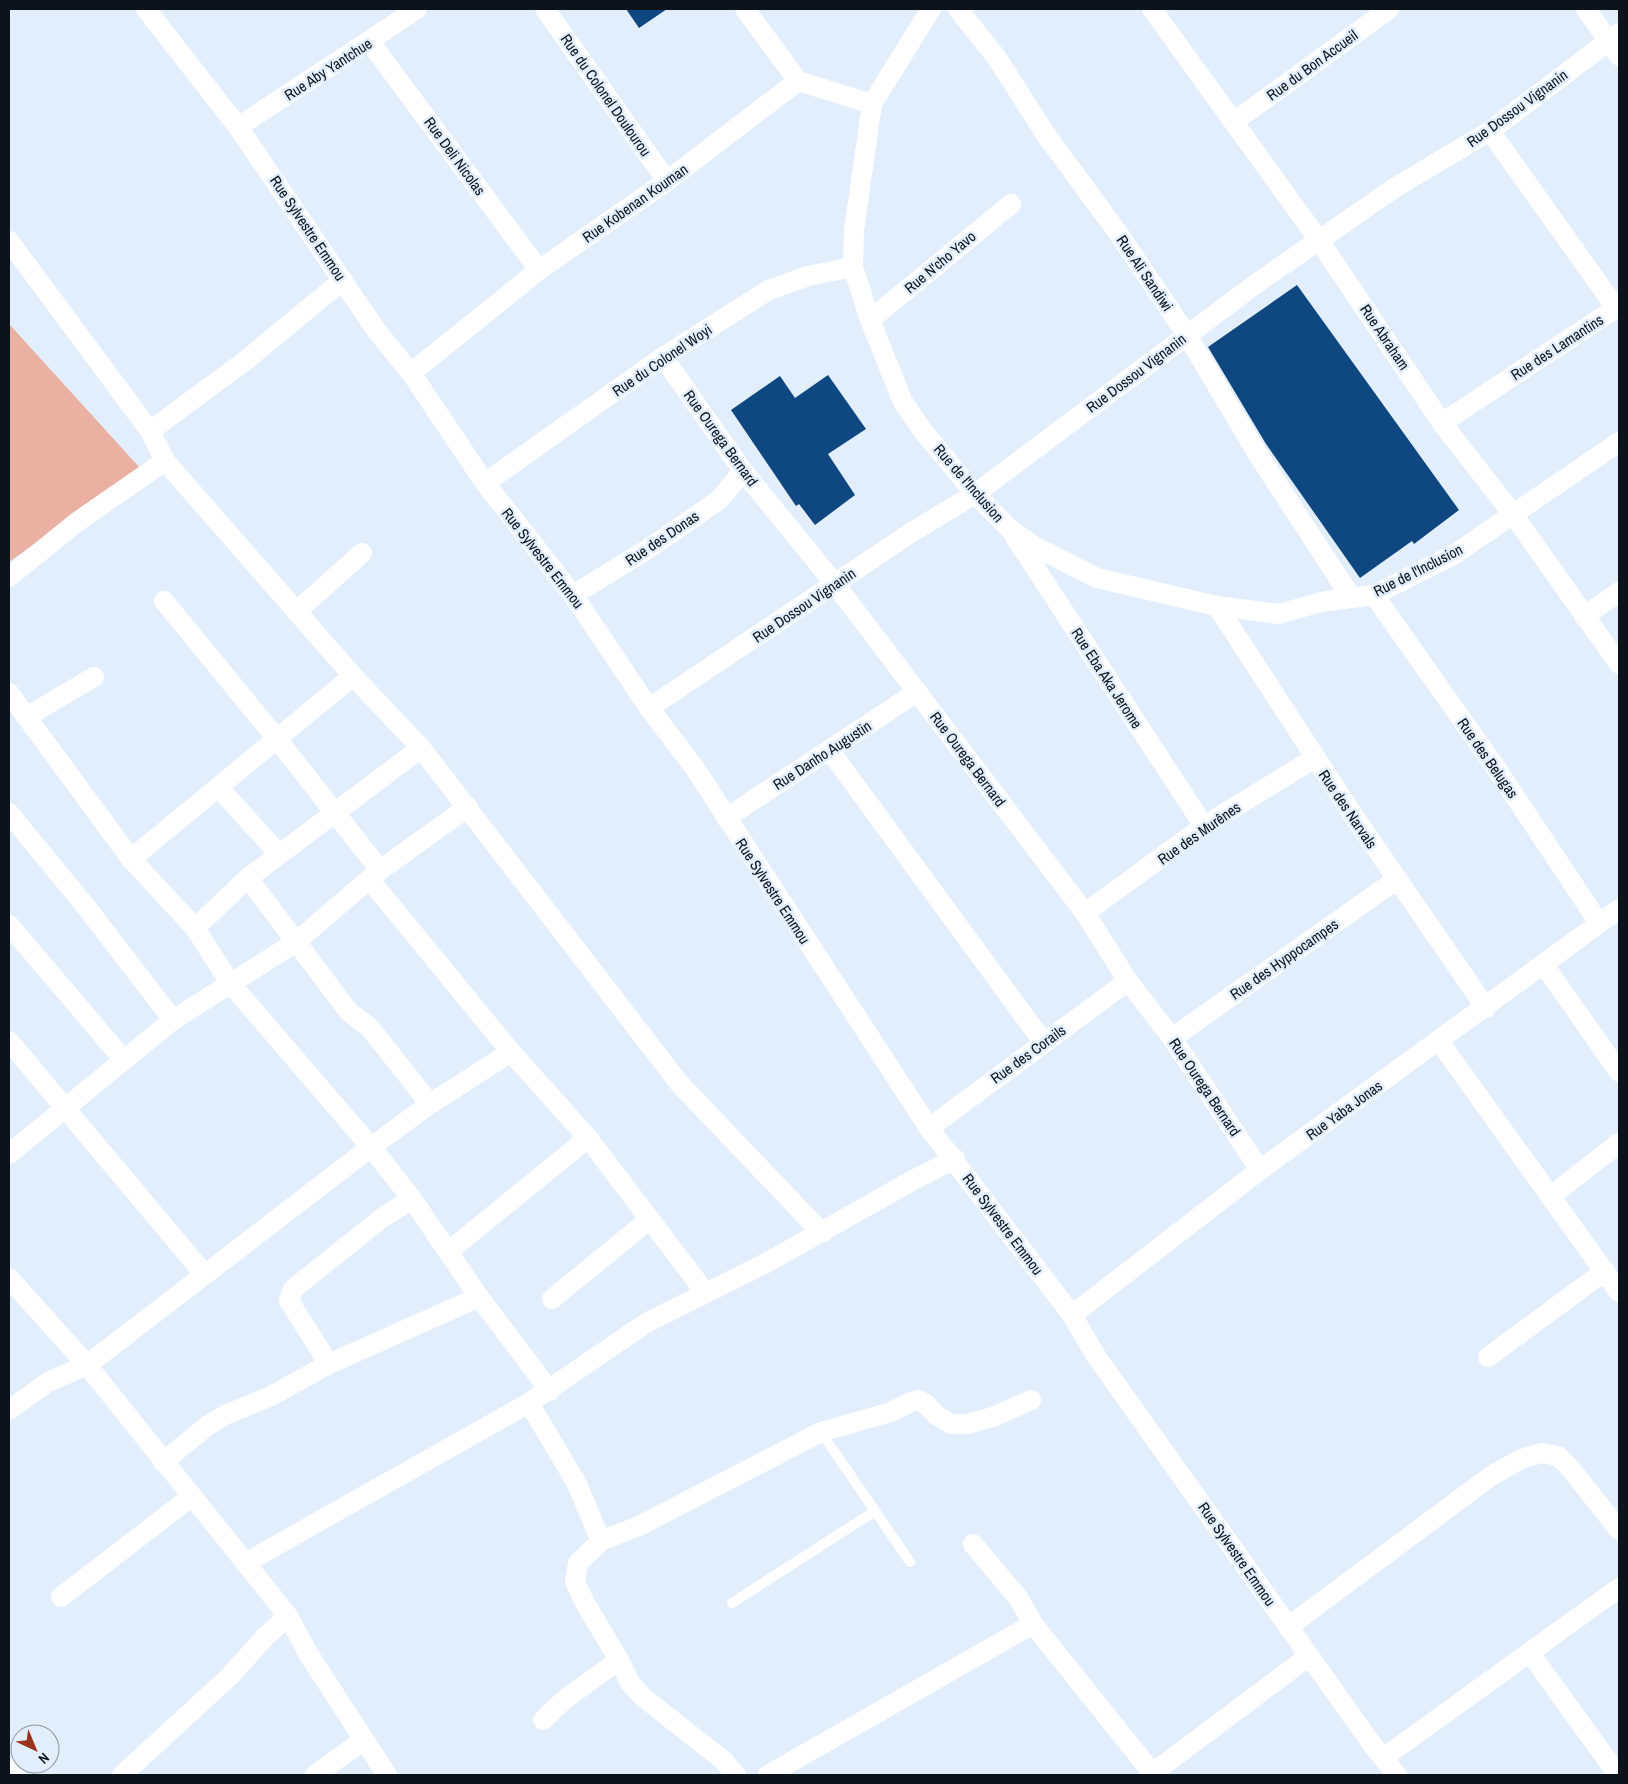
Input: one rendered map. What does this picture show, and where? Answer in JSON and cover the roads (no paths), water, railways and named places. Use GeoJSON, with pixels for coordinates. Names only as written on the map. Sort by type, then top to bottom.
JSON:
{"type":"FeatureCollection","features":[{"type":"Feature","properties":{"kind":"street","name":"Rue Sylvestre Emmou"},"geometry":{"type":"LineString","coordinates":[[146,9],[238,127],[344,280],[376,330],[411,373],[484,483],[573,595],[649,708],[694,767],[928,1128],[955,1160],[1072,1315],[1096,1356],[1309,1656],[1397,1775]]}},
{"type":"Feature","properties":{"kind":"street","name":"Rue Aby Yantchue"},"geometry":{"type":"LineString","coordinates":[[238,127],[370,42],[417,9]]}},
{"type":"Feature","properties":{"kind":"street","name":"Rue du Colonel Doulourou"},"geometry":{"type":"LineString","coordinates":[[545,9],[667,181]]}},
{"type":"Feature","properties":{"kind":"street"},"geometry":{"type":"LineString","coordinates":[[745,9],[798,81],[872,104]]}},
{"type":"Feature","properties":{"kind":"street","name":"Rue de l'Inclusion"},"geometry":{"type":"LineString","coordinates":[[930,9],[872,104],[854,230],[854,267],[870,320],[903,402],[923,431],[975,494],[1010,529],[1050,555],[1097,578],[1217,606],[1278,614],[1321,602],[1374,595],[1455,554],[1512,513],[1619,442]]}},
{"type":"Feature","properties":{"kind":"street","name":"Rue Ali Sandiwi"},"geometry":{"type":"LineString","coordinates":[[958,9],[998,58],[1046,134],[1116,230],[1187,335],[1257,453],[1350,597]]}},
{"type":"Feature","properties":{"kind":"street","name":"Rue Abraham"},"geometry":{"type":"LineString","coordinates":[[1152,9],[1235,121],[1318,239],[1442,423],[1512,513],[1619,664]]}},
{"type":"Feature","properties":{"kind":"street"},"geometry":{"type":"LineString","coordinates":[[1586,9],[1616,43]]}},
{"type":"Feature","properties":{"kind":"street","name":"Rue du Bon Accueil"},"geometry":{"type":"LineString","coordinates":[[1235,121],[1377,12]]}},
{"type":"Feature","properties":{"kind":"street","name":"Rue Deli Nicolas"},"geometry":{"type":"LineString","coordinates":[[370,42],[539,270]]}},
{"type":"Feature","properties":{"kind":"street","name":"Rue Dossou Vignanin"},"geometry":{"type":"LineString","coordinates":[[649,708],[912,532],[975,494],[1318,239],[1396,186],[1490,131],[1616,43]]}},
{"type":"Feature","properties":{"kind":"street","name":"Rue Kobenan Kouman"},"geometry":{"type":"LineString","coordinates":[[411,373],[539,270],[667,181],[798,81]]}},
{"type":"Feature","properties":{"kind":"street","name":"Rue des Lamantins"},"geometry":{"type":"LineString","coordinates":[[1442,423],[1616,308],[1490,131]]}},
{"type":"Feature","properties":{"kind":"street","name":"Rue N'cho Yavo"},"geometry":{"type":"LineString","coordinates":[[870,320],[1011,204]]}},
{"type":"Feature","properties":{"kind":"street"},"geometry":{"type":"LineString","coordinates":[[9,242],[150,431],[165,461],[353,676],[421,748],[679,1083],[822,1233]]}},
{"type":"Feature","properties":{"kind":"street","name":"Rue du Colonel Woyi"},"geometry":{"type":"LineString","coordinates":[[484,483],[663,357],[769,290],[808,276],[854,267]]}},
{"type":"Feature","properties":{"kind":"street"},"geometry":{"type":"LineString","coordinates":[[150,431],[245,361],[344,280]]}},
{"type":"Feature","properties":{"kind":"street","name":"Rue Ourega Bernard"},"geometry":{"type":"LineString","coordinates":[[663,357],[743,471],[835,584],[1086,913],[1128,981],[1172,1038],[1260,1170]]}},
{"type":"Feature","properties":{"kind":"street"},"geometry":{"type":"LineString","coordinates":[[9,577],[77,522],[165,461]]}},
{"type":"Feature","properties":{"kind":"street","name":"Rue des Donas"},"geometry":{"type":"LineString","coordinates":[[573,595],[648,549],[719,500],[743,471]]}},
{"type":"Feature","properties":{"kind":"street","name":"Rue Eba Aka Jerome"},"geometry":{"type":"LineString","coordinates":[[1010,529],[1204,826]]}},
{"type":"Feature","properties":{"kind":"street"},"geometry":{"type":"LineString","coordinates":[[296,612],[362,553]]}},
{"type":"Feature","properties":{"kind":"street"},"geometry":{"type":"LineString","coordinates":[[1584,616],[1619,592]]}},
{"type":"Feature","properties":{"kind":"street","name":"Rue des Belugas"},"geometry":{"type":"LineString","coordinates":[[1374,595],[1496,768],[1599,923]]}},
{"type":"Feature","properties":{"kind":"street"},"geometry":{"type":"LineString","coordinates":[[164,601],[277,739],[335,815],[375,875],[512,1052],[588,1138],[705,1292]]}},
{"type":"Feature","properties":{"kind":"street","name":"Rue des Narvals"},"geometry":{"type":"LineString","coordinates":[[1217,606],[1396,880],[1486,1008]]}},
{"type":"Feature","properties":{"kind":"street"},"geometry":{"type":"LineString","coordinates":[[131,860],[353,676]]}},
{"type":"Feature","properties":{"kind":"street"},"geometry":{"type":"LineString","coordinates":[[26,717],[94,677]]}},
{"type":"Feature","properties":{"kind":"street","name":"Rue Danho Augustin"},"geometry":{"type":"LineString","coordinates":[[726,818],[917,692]]}},
{"type":"Feature","properties":{"kind":"street"},"geometry":{"type":"LineString","coordinates":[[9,693],[131,860],[195,928],[230,983],[371,1146],[449,1251],[479,1298],[550,1391]]}},
{"type":"Feature","properties":{"kind":"street"},"geometry":{"type":"LineString","coordinates":[[195,928],[248,878],[335,815],[421,748]]}},
{"type":"Feature","properties":{"kind":"street"},"geometry":{"type":"LineString","coordinates":[[830,751],[1044,1043]]}},
{"type":"Feature","properties":{"kind":"street","name":"Rue des Murênes"},"geometry":{"type":"LineString","coordinates":[[1086,913],[1204,826],[1315,758]]}},
{"type":"Feature","properties":{"kind":"street"},"geometry":{"type":"LineString","coordinates":[[219,788],[280,854]]}},
{"type":"Feature","properties":{"kind":"street"},"geometry":{"type":"LineString","coordinates":[[9,1154],[173,1020],[296,942],[375,875],[468,807]]}},
{"type":"Feature","properties":{"kind":"street"},"geometry":{"type":"LineString","coordinates":[[9,813],[87,908],[173,1020]]}},
{"type":"Feature","properties":{"kind":"street"},"geometry":{"type":"LineString","coordinates":[[248,878],[349,1012],[370,1028],[430,1104]]}},
{"type":"Feature","properties":{"kind":"street","name":"Rue des Hyppocampes"},"geometry":{"type":"LineString","coordinates":[[1172,1038],[1396,880]]}},
{"type":"Feature","properties":{"kind":"street","name":"Rue Yaba Jonas"},"geometry":{"type":"LineString","coordinates":[[1072,1315],[1260,1170],[1486,1008],[1619,909]]}},
{"type":"Feature","properties":{"kind":"street"},"geometry":{"type":"LineString","coordinates":[[9,925],[123,1060]]}},
{"type":"Feature","properties":{"kind":"street"},"geometry":{"type":"LineString","coordinates":[[1544,965],[1619,1072]]}},
{"type":"Feature","properties":{"kind":"street","name":"Rue des Corails"},"geometry":{"type":"LineString","coordinates":[[928,1128],[1128,981]]}},
{"type":"Feature","properties":{"kind":"street"},"geometry":{"type":"LineString","coordinates":[[9,1041],[204,1274]]}},
{"type":"Feature","properties":{"kind":"street"},"geometry":{"type":"LineString","coordinates":[[1439,1041],[1619,1292]]}},
{"type":"Feature","properties":{"kind":"street"},"geometry":{"type":"LineString","coordinates":[[9,1410],[48,1382],[87,1365],[371,1146],[430,1104],[512,1052]]}},
{"type":"Feature","properties":{"kind":"street"},"geometry":{"type":"LineString","coordinates":[[449,1251],[588,1138]]}},
{"type":"Feature","properties":{"kind":"street"},"geometry":{"type":"LineString","coordinates":[[1551,1196],[1619,1144]]}},
{"type":"Feature","properties":{"kind":"street"},"geometry":{"type":"LineString","coordinates":[[245,1563],[550,1391],[646,1323],[822,1233],[915,1179],[955,1160]]}},
{"type":"Feature","properties":{"kind":"street"},"geometry":{"type":"LineString","coordinates":[[329,1364],[289,1301],[293,1290],[382,1218],[412,1199]]}},
{"type":"Feature","properties":{"kind":"street"},"geometry":{"type":"LineString","coordinates":[[552,1299],[650,1219]]}},
{"type":"Feature","properties":{"kind":"street"},"geometry":{"type":"LineString","coordinates":[[1488,1357],[1605,1271]]}},
{"type":"Feature","properties":{"kind":"street"},"geometry":{"type":"LineString","coordinates":[[11,1285],[87,1365],[288,1616],[309,1655],[387,1775]]}},
{"type":"Feature","properties":{"kind":"street"},"geometry":{"type":"LineString","coordinates":[[163,1462],[207,1426],[225,1415],[271,1396],[329,1364],[479,1298]]}},
{"type":"Feature","properties":{"kind":"street"},"geometry":{"type":"LineString","coordinates":[[736,1775],[723,1760],[644,1698],[630,1683],[619,1660],[585,1603],[576,1582],[578,1563],[601,1541],[641,1525],[821,1432],[891,1412],[918,1400],[926,1404],[936,1415],[951,1424],[967,1424],[993,1417],[1031,1400]]}},
{"type":"Feature","properties":{"kind":"street"},"geometry":{"type":"LineString","coordinates":[[529,1403],[576,1482],[601,1541]]}},
{"type":"Feature","properties":{"kind":"street"},"geometry":{"type":"LineString","coordinates":[[1288,1626],[1491,1476],[1520,1460],[1542,1453],[1558,1456],[1570,1468],[1619,1530]]}},
{"type":"Feature","properties":{"kind":"street"},"geometry":{"type":"LineString","coordinates":[[61,1597],[191,1497]]}},
{"type":"Feature","properties":{"kind":"street"},"geometry":{"type":"LineString","coordinates":[[973,1544],[1019,1599],[1033,1624],[1152,1775],[1309,1656]]}},
{"type":"Feature","properties":{"kind":"street"},"geometry":{"type":"LineString","coordinates":[[1383,1758],[1619,1588]]}},
{"type":"Feature","properties":{"kind":"street"},"geometry":{"type":"LineString","coordinates":[[122,1775],[229,1677],[288,1616]]}},
{"type":"Feature","properties":{"kind":"street"},"geometry":{"type":"LineString","coordinates":[[768,1775],[1033,1624]]}},
{"type":"Feature","properties":{"kind":"street"},"geometry":{"type":"LineString","coordinates":[[1530,1653],[1618,1775]]}},
{"type":"Feature","properties":{"kind":"street"},"geometry":{"type":"LineString","coordinates":[[543,1720],[564,1700],[619,1660]]}},
{"type":"Feature","properties":{"kind":"street"},"geometry":{"type":"LineString","coordinates":[[315,1775],[364,1740]]}},
{"type":"Feature","properties":{"kind":"lane"},"geometry":{"type":"LineString","coordinates":[[821,1432],[910,1562]]}},
{"type":"Feature","properties":{"kind":"lane"},"geometry":{"type":"LineString","coordinates":[[732,1603],[876,1512]]}}]}
